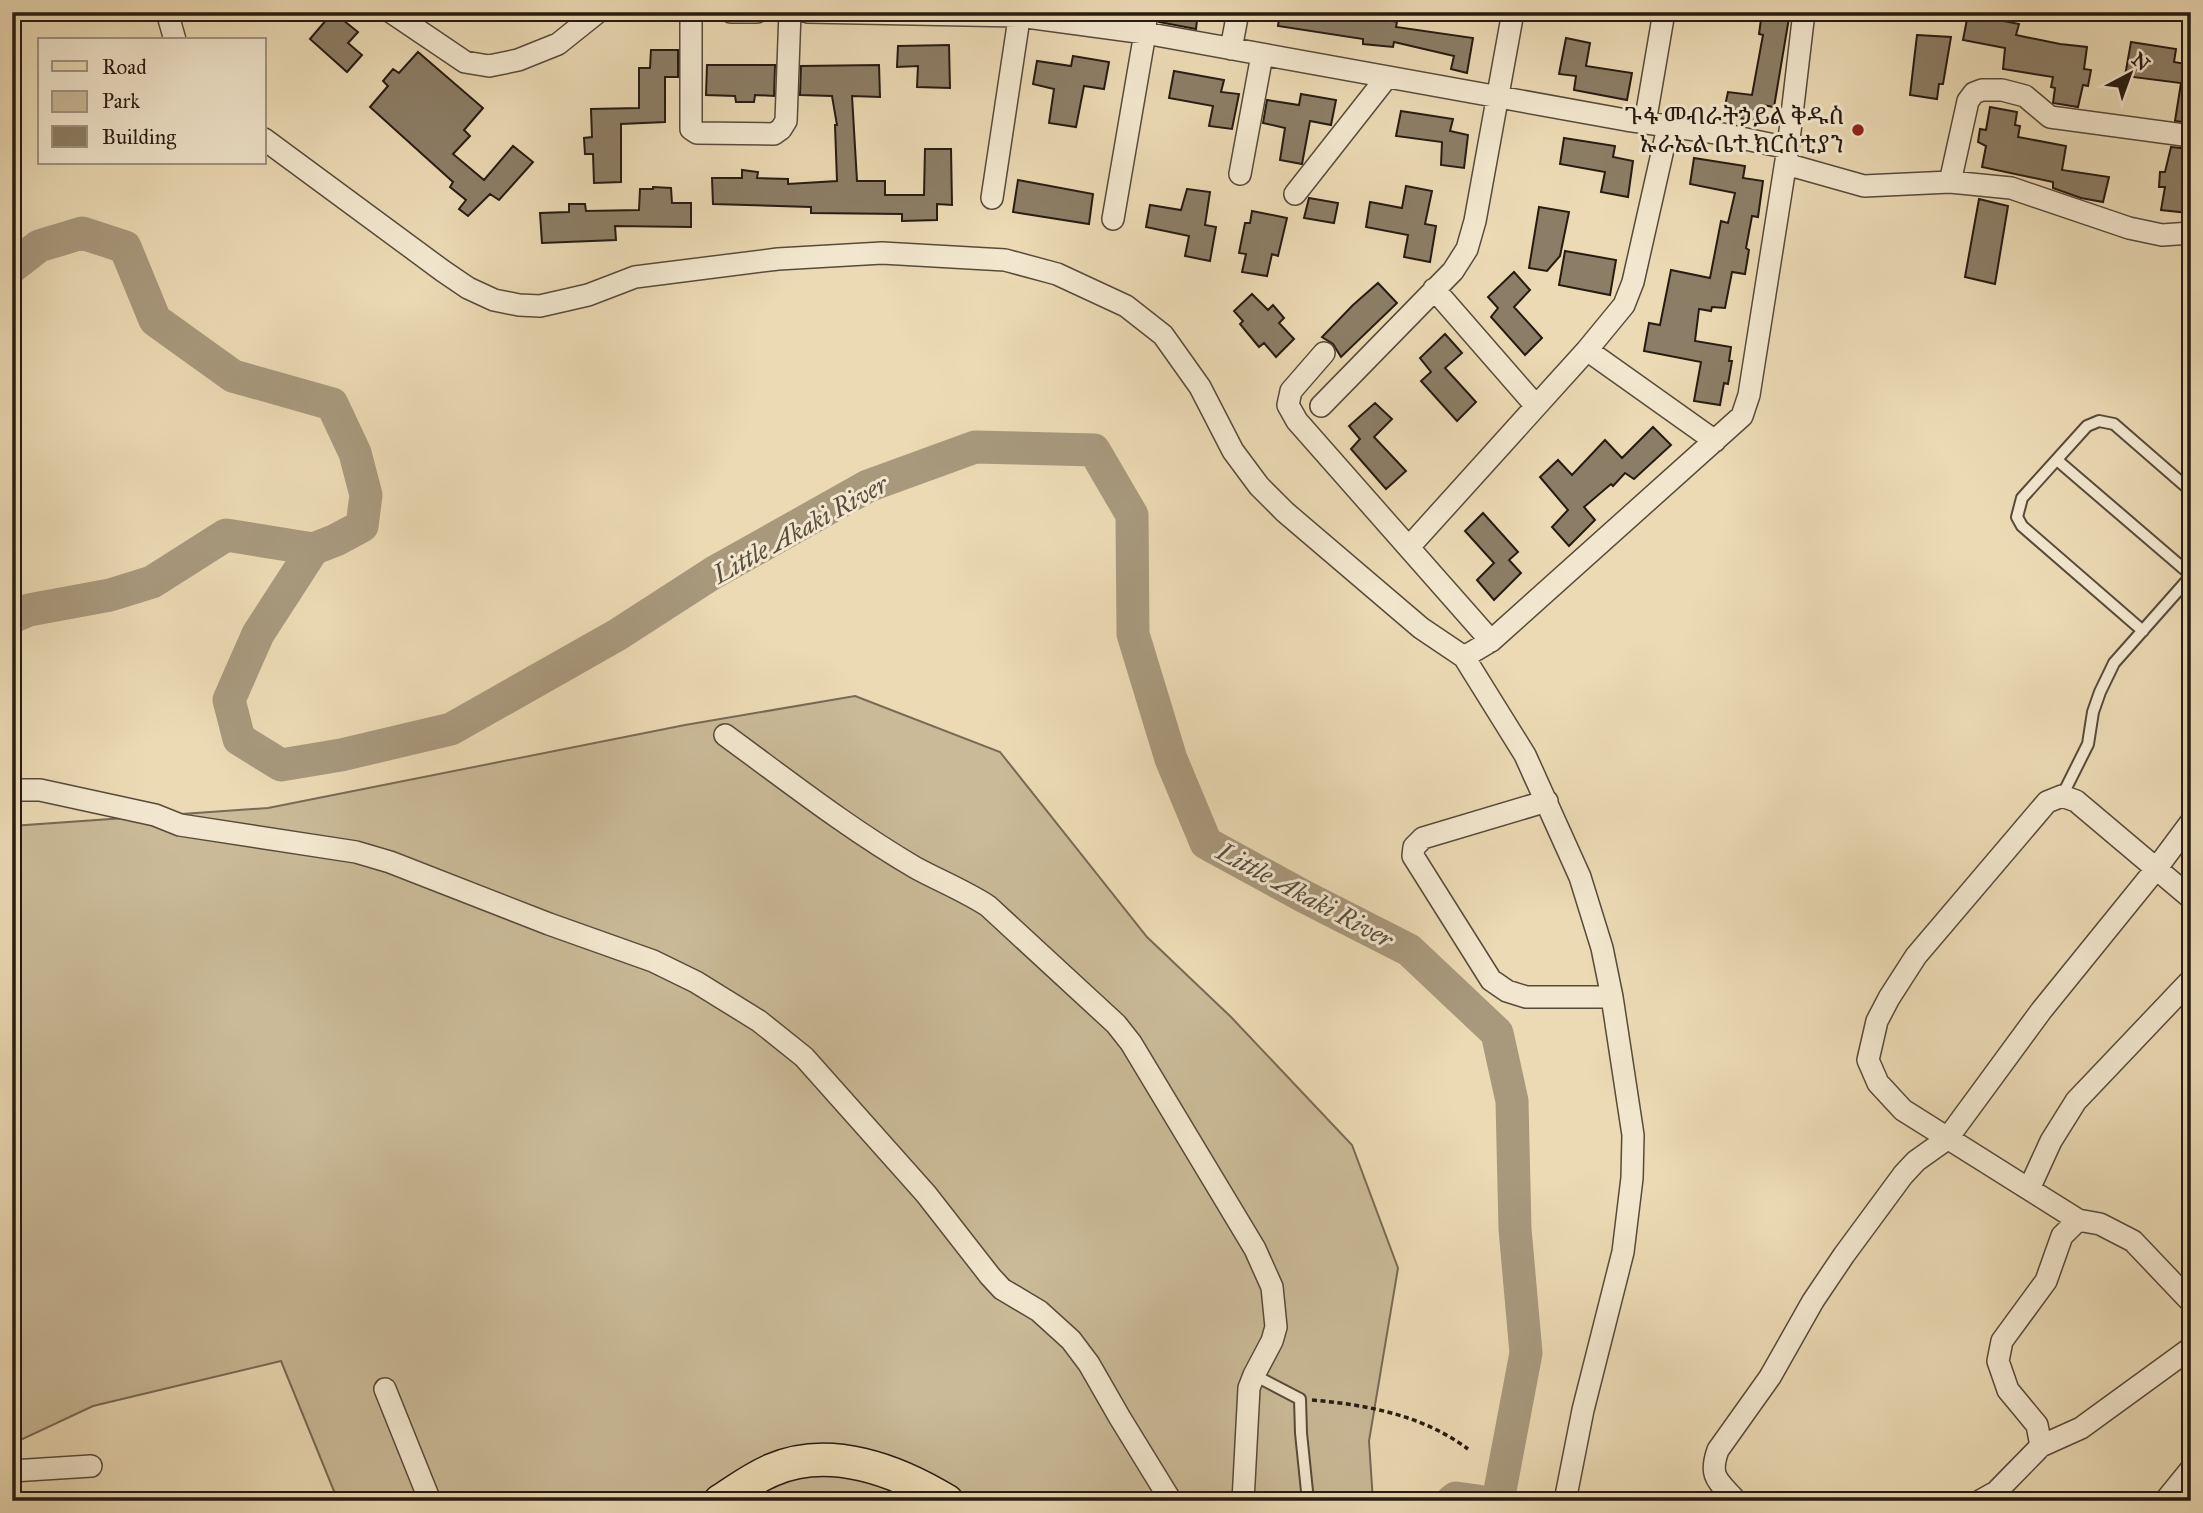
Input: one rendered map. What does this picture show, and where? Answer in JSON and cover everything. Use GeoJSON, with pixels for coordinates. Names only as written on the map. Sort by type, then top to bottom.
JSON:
{"type":"FeatureCollection","features":[{"type":"Feature","properties":{"kind":"main road"},"geometry":{"type":"LineString","coordinates":[[720,1501],[773,1469],[813,1460],[835,1460],[866,1465],[903,1477],[947,1501]]}},
{"type":"Feature","properties":{"kind":"main road"},"geometry":{"type":"LineString","coordinates":[[737,1501],[775,1480],[790,1475],[827,1471],[870,1477],[899,1486],[928,1501]]}},
{"type":"Feature","properties":{"kind":"street"},"geometry":{"type":"LineString","coordinates":[[167,12],[174,38]]}},
{"type":"Feature","properties":{"kind":"street"},"geometry":{"type":"LineString","coordinates":[[391,12],[466,62],[489,66],[519,60],[558,44],[598,12]]}},
{"type":"Feature","properties":{"kind":"street"},"geometry":{"type":"LineString","coordinates":[[691,12],[691,129],[697,134],[774,134],[781,129],[786,121],[790,12]]}},
{"type":"Feature","properties":{"kind":"street"},"geometry":{"type":"LineString","coordinates":[[731,12],[757,12]]}},
{"type":"Feature","properties":{"kind":"street"},"geometry":{"type":"LineString","coordinates":[[808,12],[1019,14],[1146,23],[1231,50],[1668,127],[1717,133],[1787,156],[1864,186],[1950,182],[2011,188],[2117,224],[2162,235],[2191,233]]}},
{"type":"Feature","properties":{"kind":"street"},"geometry":{"type":"LineString","coordinates":[[1231,50],[1238,12]]}},
{"type":"Feature","properties":{"kind":"street"},"geometry":{"type":"LineString","coordinates":[[1645,123],[1664,12]]}},
{"type":"Feature","properties":{"kind":"street"},"geometry":{"type":"LineString","coordinates":[[1464,657],[1491,641],[1742,416],[1749,395],[1787,156],[1804,12]]}},
{"type":"Feature","properties":{"kind":"street"},"geometry":{"type":"LineString","coordinates":[[992,198],[1019,14]]}},
{"type":"Feature","properties":{"kind":"street"},"geometry":{"type":"LineString","coordinates":[[1321,407],[1453,271],[1467,249],[1475,221],[1498,96],[1507,14]]}},
{"type":"Feature","properties":{"kind":"street"},"geometry":{"type":"LineString","coordinates":[[1113,219],[1146,23]]}},
{"type":"Feature","properties":{"kind":"street"},"geometry":{"type":"LineString","coordinates":[[1240,174],[1262,55]]}},
{"type":"Feature","properties":{"kind":"street"},"geometry":{"type":"LineString","coordinates":[[1295,194],[1387,77]]}},
{"type":"Feature","properties":{"kind":"street"},"geometry":{"type":"LineString","coordinates":[[1950,182],[1968,101],[1974,93],[1982,90],[2002,90],[2025,96],[2050,117],[2191,136]]}},
{"type":"Feature","properties":{"kind":"street"},"geometry":{"type":"LineString","coordinates":[[1409,547],[1587,350],[1624,305],[1633,282],[1668,127]]}},
{"type":"Feature","properties":{"kind":"street"},"geometry":{"type":"LineString","coordinates":[[266,140],[468,288],[494,300],[540,306],[588,295],[635,277],[676,274],[778,259],[881,253],[1005,260],[1057,274],[1126,306],[1163,335],[1200,387],[1233,451],[1259,486],[1285,512],[1421,628],[1464,657],[1525,755],[1580,877],[1602,948],[1612,997],[1633,1135],[1632,1178],[1623,1252],[1583,1410],[1565,1501]]}},
{"type":"Feature","properties":{"kind":"street"},"geometry":{"type":"LineString","coordinates":[[1434,289],[1536,406]]}},
{"type":"Feature","properties":{"kind":"street"},"geometry":{"type":"LineString","coordinates":[[1587,350],[1715,441]]}},
{"type":"Feature","properties":{"kind":"street"},"geometry":{"type":"LineString","coordinates":[[1324,353],[1291,391],[1289,405],[1297,421],[1491,641]]}},
{"type":"Feature","properties":{"kind":"street"},"geometry":{"type":"LineString","coordinates":[[725,735],[844,821],[916,868],[988,906],[1116,1024],[1131,1043],[1255,1249],[1272,1287],[1276,1327],[1249,1388],[1242,1501]]}},
{"type":"Feature","properties":{"kind":"street"},"geometry":{"type":"LineString","coordinates":[[12,790],[40,790],[155,816],[180,825],[390,862],[653,961],[696,982],[760,1021],[804,1057],[926,1194],[1002,1289],[1039,1311],[1071,1340],[1089,1364],[1171,1501]]}},
{"type":"Feature","properties":{"kind":"street"},"geometry":{"type":"LineString","coordinates":[[2191,898],[2076,801],[2062,796],[2047,802],[1916,956],[1877,1021],[1868,1060],[1878,1083],[1903,1110],[2078,1220],[2100,1224],[2133,1241],[2191,1302]]}},
{"type":"Feature","properties":{"kind":"street"},"geometry":{"type":"LineString","coordinates":[[1547,801],[1423,838],[1414,847],[1413,856],[1491,980],[1507,991],[1526,997],[1612,997]]}},
{"type":"Feature","properties":{"kind":"street"},"geometry":{"type":"LineString","coordinates":[[1736,1501],[1714,1476],[1713,1464],[1718,1450],[1770,1377],[1813,1301],[1844,1255],[1916,1161],[1947,1139],[2042,1011],[2191,822]]}},
{"type":"Feature","properties":{"kind":"street"},"geometry":{"type":"LineString","coordinates":[[2029,1189],[2051,1141],[2076,1101],[2191,980]]}},
{"type":"Feature","properties":{"kind":"street"},"geometry":{"type":"LineString","coordinates":[[2041,1446],[2037,1425],[2008,1390],[1998,1362],[2002,1341],[2046,1281],[2062,1236],[2078,1220]]}},
{"type":"Feature","properties":{"kind":"street"},"geometry":{"type":"LineString","coordinates":[[1992,1498],[2041,1446],[2081,1428],[2191,1348]]}},
{"type":"Feature","properties":{"kind":"street"},"geometry":{"type":"LineString","coordinates":[[385,1389],[430,1501]]}},
{"type":"Feature","properties":{"kind":"street"},"geometry":{"type":"LineString","coordinates":[[12,1471],[91,1466]]}},
{"type":"Feature","properties":{"kind":"street"},"geometry":{"type":"LineString","coordinates":[[2165,1501],[2191,1469]]}},
{"type":"Feature","properties":{"kind":"lane"},"geometry":{"type":"LineString","coordinates":[[2143,631],[2022,526],[2017,517],[2022,498],[2087,426],[2099,421],[2114,424],[2191,491]]}},
{"type":"Feature","properties":{"kind":"lane"},"geometry":{"type":"LineString","coordinates":[[2057,460],[2191,575],[2114,663],[2093,712],[2088,744],[2062,796]]}},
{"type":"Feature","properties":{"kind":"lane"},"geometry":{"type":"LineString","coordinates":[[1254,1375],[1300,1399],[1308,1501]]}},
{"type":"Feature","properties":{"kind":"path"},"geometry":{"type":"LineString","coordinates":[[1300,1399],[1345,1403],[1416,1419],[1448,1434],[1468,1449]]}},
{"type":"Feature","properties":{"kind":"green space"},"geometry":{"type":"Polygon","coordinates":[[[855,696],[1000,752],[1147,937],[1231,1017],[1352,1145],[1398,1268],[1369,1441],[1373,1501],[338,1501],[281,1361],[93,1406],[12,1444],[12,826],[268,808],[685,725],[855,696]]]}},
{"type":"Feature","properties":{"kind":"building"},"geometry":{"type":"Polygon","coordinates":[[[333,12],[358,32],[348,43],[362,55],[347,72],[310,39],[333,12]]]}},
{"type":"Feature","properties":{"kind":"building"},"geometry":{"type":"Polygon","coordinates":[[[1159,12],[1198,12],[1196,29],[1159,22],[1159,12]]]}},
{"type":"Feature","properties":{"kind":"building"},"geometry":{"type":"Polygon","coordinates":[[[1280,12],[1378,12],[1378,17],[1397,22],[1396,27],[1473,38],[1467,73],[1451,69],[1454,56],[1394,42],[1393,47],[1363,44],[1363,39],[1278,26],[1280,12]]]}},
{"type":"Feature","properties":{"kind":"building"},"geometry":{"type":"Polygon","coordinates":[[[1762,12],[1790,12],[1774,107],[1762,105],[1760,122],[1723,115],[1728,92],[1752,95],[1763,35],[1759,34],[1762,12]]]}},
{"type":"Feature","properties":{"kind":"building"},"geometry":{"type":"Polygon","coordinates":[[[1968,14],[2019,24],[2016,35],[2087,47],[2084,69],[2091,70],[2088,86],[2083,85],[2078,107],[2053,103],[2053,77],[2003,69],[2005,48],[1963,40],[1968,14]]]}},
{"type":"Feature","properties":{"kind":"building"},"geometry":{"type":"Polygon","coordinates":[[[1917,35],[1951,37],[1943,84],[1939,84],[1937,99],[1910,95],[1917,35]]]}},
{"type":"Feature","properties":{"kind":"building"},"geometry":{"type":"Polygon","coordinates":[[[1566,38],[1590,43],[1586,66],[1632,73],[1627,100],[1574,90],[1576,76],[1559,74],[1566,38]]]}},
{"type":"Feature","properties":{"kind":"building"},"geometry":{"type":"Polygon","coordinates":[[[2131,42],[2176,49],[2174,62],[2191,65],[2191,123],[2175,121],[2181,83],[2125,76],[2131,42]]]}},
{"type":"Feature","properties":{"kind":"building"},"geometry":{"type":"Polygon","coordinates":[[[949,45],[950,88],[917,87],[918,66],[897,67],[898,46],[949,45]]]}},
{"type":"Feature","properties":{"kind":"building"},"geometry":{"type":"Polygon","coordinates":[[[651,50],[678,50],[678,77],[665,77],[665,122],[621,124],[621,182],[594,183],[593,154],[585,154],[584,138],[592,137],[591,109],[639,108],[639,68],[650,68],[651,50]]]}},
{"type":"Feature","properties":{"kind":"building"},"geometry":{"type":"Polygon","coordinates":[[[418,52],[483,108],[464,130],[470,136],[453,154],[484,180],[513,146],[533,162],[499,200],[490,194],[468,216],[459,209],[466,200],[450,187],[453,182],[370,107],[388,86],[383,81],[393,69],[399,73],[418,52]]]}},
{"type":"Feature","properties":{"kind":"building"},"geometry":{"type":"Polygon","coordinates":[[[1073,56],[1109,62],[1104,89],[1084,86],[1076,127],[1049,123],[1054,89],[1033,84],[1037,61],[1071,66],[1073,56]]]}},
{"type":"Feature","properties":{"kind":"building"},"geometry":{"type":"Polygon","coordinates":[[[707,65],[775,65],[774,96],[755,95],[754,102],[736,102],[735,96],[706,95],[707,65]]]}},
{"type":"Feature","properties":{"kind":"building"},"geometry":{"type":"Polygon","coordinates":[[[879,65],[880,97],[852,96],[857,181],[885,181],[885,195],[924,195],[925,149],[951,149],[952,205],[937,204],[937,220],[902,221],[902,214],[811,213],[811,207],[713,204],[712,178],[742,178],[742,170],[758,172],[757,178],[788,179],[788,184],[837,181],[837,125],[832,96],[800,95],[801,66],[879,65]]]}},
{"type":"Feature","properties":{"kind":"building"},"geometry":{"type":"Polygon","coordinates":[[[1174,71],[1224,80],[1221,92],[1239,94],[1232,129],[1209,126],[1213,106],[1169,98],[1174,71]]]}},
{"type":"Feature","properties":{"kind":"building"},"geometry":{"type":"Polygon","coordinates":[[[1301,94],[1336,100],[1331,125],[1310,121],[1302,164],[1280,160],[1285,128],[1263,123],[1267,100],[1299,105],[1301,94]]]}},
{"type":"Feature","properties":{"kind":"building"},"geometry":{"type":"Polygon","coordinates":[[[1990,107],[2017,112],[2015,125],[2020,126],[2018,137],[2066,146],[2062,170],[2109,177],[2103,202],[2053,188],[2053,182],[1982,167],[1986,146],[1978,142],[1980,129],[1986,130],[1990,107]]]}},
{"type":"Feature","properties":{"kind":"building"},"geometry":{"type":"Polygon","coordinates":[[[1401,111],[1453,119],[1450,131],[1468,135],[1464,168],[1441,165],[1442,142],[1396,136],[1401,111]]]}},
{"type":"Feature","properties":{"kind":"building"},"geometry":{"type":"Polygon","coordinates":[[[1564,138],[1615,146],[1613,157],[1633,161],[1628,197],[1601,192],[1605,172],[1560,164],[1564,138]]]}},
{"type":"Feature","properties":{"kind":"building"},"geometry":{"type":"Polygon","coordinates":[[[2171,147],[2191,149],[2191,203],[2188,213],[2161,210],[2165,187],[2159,187],[2160,172],[2165,172],[2171,147]]]}},
{"type":"Feature","properties":{"kind":"building"},"geometry":{"type":"Polygon","coordinates":[[[1694,158],[1745,166],[1743,178],[1763,181],[1758,217],[1752,216],[1746,248],[1749,250],[1745,274],[1732,272],[1725,308],[1712,307],[1711,311],[1699,309],[1695,341],[1731,347],[1729,361],[1732,361],[1728,384],[1724,383],[1720,405],[1694,401],[1701,362],[1644,351],[1649,323],[1660,325],[1671,270],[1710,278],[1721,221],[1728,223],[1735,193],[1690,184],[1694,158]]]}},
{"type":"Feature","properties":{"kind":"building"},"geometry":{"type":"Polygon","coordinates":[[[1018,180],[1093,194],[1089,224],[1013,212],[1018,180]]]}},
{"type":"Feature","properties":{"kind":"building"},"geometry":{"type":"Polygon","coordinates":[[[1406,186],[1432,191],[1425,224],[1436,226],[1430,262],[1404,257],[1408,235],[1366,227],[1370,202],[1402,208],[1406,186]]]}},
{"type":"Feature","properties":{"kind":"building"},"geometry":{"type":"Polygon","coordinates":[[[671,188],[672,203],[691,203],[691,227],[615,226],[616,240],[542,243],[540,213],[569,212],[569,204],[585,204],[586,211],[639,210],[640,189],[671,188]]]}},
{"type":"Feature","properties":{"kind":"building"},"geometry":{"type":"Polygon","coordinates":[[[1187,189],[1210,192],[1205,225],[1216,227],[1210,261],[1185,256],[1189,236],[1146,227],[1150,205],[1181,210],[1187,189]]]}},
{"type":"Feature","properties":{"kind":"building"},"geometry":{"type":"Polygon","coordinates":[[[1309,198],[1338,203],[1334,223],[1304,218],[1309,198]]]}},
{"type":"Feature","properties":{"kind":"building"},"geometry":{"type":"Polygon","coordinates":[[[1979,199],[2008,206],[1995,284],[1965,277],[1979,199]]]}},
{"type":"Feature","properties":{"kind":"building"},"geometry":{"type":"Polygon","coordinates":[[[1539,207],[1569,212],[1560,256],[1547,271],[1529,268],[1539,207]]]}},
{"type":"Feature","properties":{"kind":"building"},"geometry":{"type":"Polygon","coordinates":[[[1252,211],[1287,218],[1278,256],[1272,254],[1267,276],[1242,272],[1246,254],[1239,253],[1245,223],[1250,223],[1252,211]]]}},
{"type":"Feature","properties":{"kind":"building"},"geometry":{"type":"Polygon","coordinates":[[[1565,251],[1616,260],[1610,295],[1559,285],[1565,251]]]}},
{"type":"Feature","properties":{"kind":"building"},"geometry":{"type":"Polygon","coordinates":[[[1514,272],[1530,290],[1514,307],[1542,338],[1525,355],[1491,317],[1498,308],[1488,297],[1514,272]]]}},
{"type":"Feature","properties":{"kind":"building"},"geometry":{"type":"Polygon","coordinates":[[[1378,283],[1397,303],[1341,357],[1333,344],[1322,337],[1378,283]]]}},
{"type":"Feature","properties":{"kind":"building"},"geometry":{"type":"Polygon","coordinates":[[[1252,294],[1268,310],[1273,305],[1284,318],[1279,323],[1294,339],[1276,357],[1264,343],[1259,347],[1240,324],[1243,321],[1234,311],[1252,294]]]}},
{"type":"Feature","properties":{"kind":"building"},"geometry":{"type":"Polygon","coordinates":[[[1445,334],[1462,353],[1445,368],[1476,402],[1457,421],[1421,381],[1431,372],[1420,358],[1445,334]]]}},
{"type":"Feature","properties":{"kind":"building"},"geometry":{"type":"Polygon","coordinates":[[[1375,403],[1392,419],[1374,437],[1406,471],[1386,489],[1351,449],[1360,439],[1349,426],[1375,403]]]}},
{"type":"Feature","properties":{"kind":"building"},"geometry":{"type":"Polygon","coordinates":[[[1653,427],[1671,445],[1634,479],[1625,473],[1613,486],[1611,484],[1584,507],[1595,520],[1569,546],[1552,527],[1568,510],[1540,477],[1558,460],[1572,475],[1605,440],[1622,458],[1653,427]]]}},
{"type":"Feature","properties":{"kind":"building"},"geometry":{"type":"Polygon","coordinates":[[[1483,513],[1518,552],[1509,560],[1521,573],[1494,600],[1477,580],[1494,563],[1465,531],[1483,513]]]}},
{"type":"Feature","properties":{"kind":"waterway","name":"Little Akaki River"},"geometry":{"type":"LineString","coordinates":[[12,267],[39,246],[82,233],[125,247],[155,320],[233,376],[332,404],[355,453],[366,495],[362,526],[313,549],[258,634],[229,700],[239,739],[281,765],[341,755],[451,729],[617,635],[713,573],[868,486],[975,447],[1094,450],[1132,515],[1133,634],[1171,759],[1206,843],[1409,950],[1497,1033],[1512,1101],[1515,1229],[1526,1353],[1498,1501]]}},
{"type":"Feature","properties":{"kind":"waterway"},"geometry":{"type":"LineString","coordinates":[[12,617],[29,610],[110,595],[152,582],[226,535],[313,549]]}},
{"type":"Feature","properties":{"kind":"waterway","name":"Little Akaki River"},"geometry":{"type":"LineString","coordinates":[[1452,1501],[1456,1498],[1478,1501]]}},
{"type":"Feature","properties":{"kind":"place","name":"ጉፋ መብራትኃይል ቅዱስ ኡራኤል ቤተ ክርስቲያን"},"geometry":{"type":"Point","coordinates":[1858,130]}}]}
